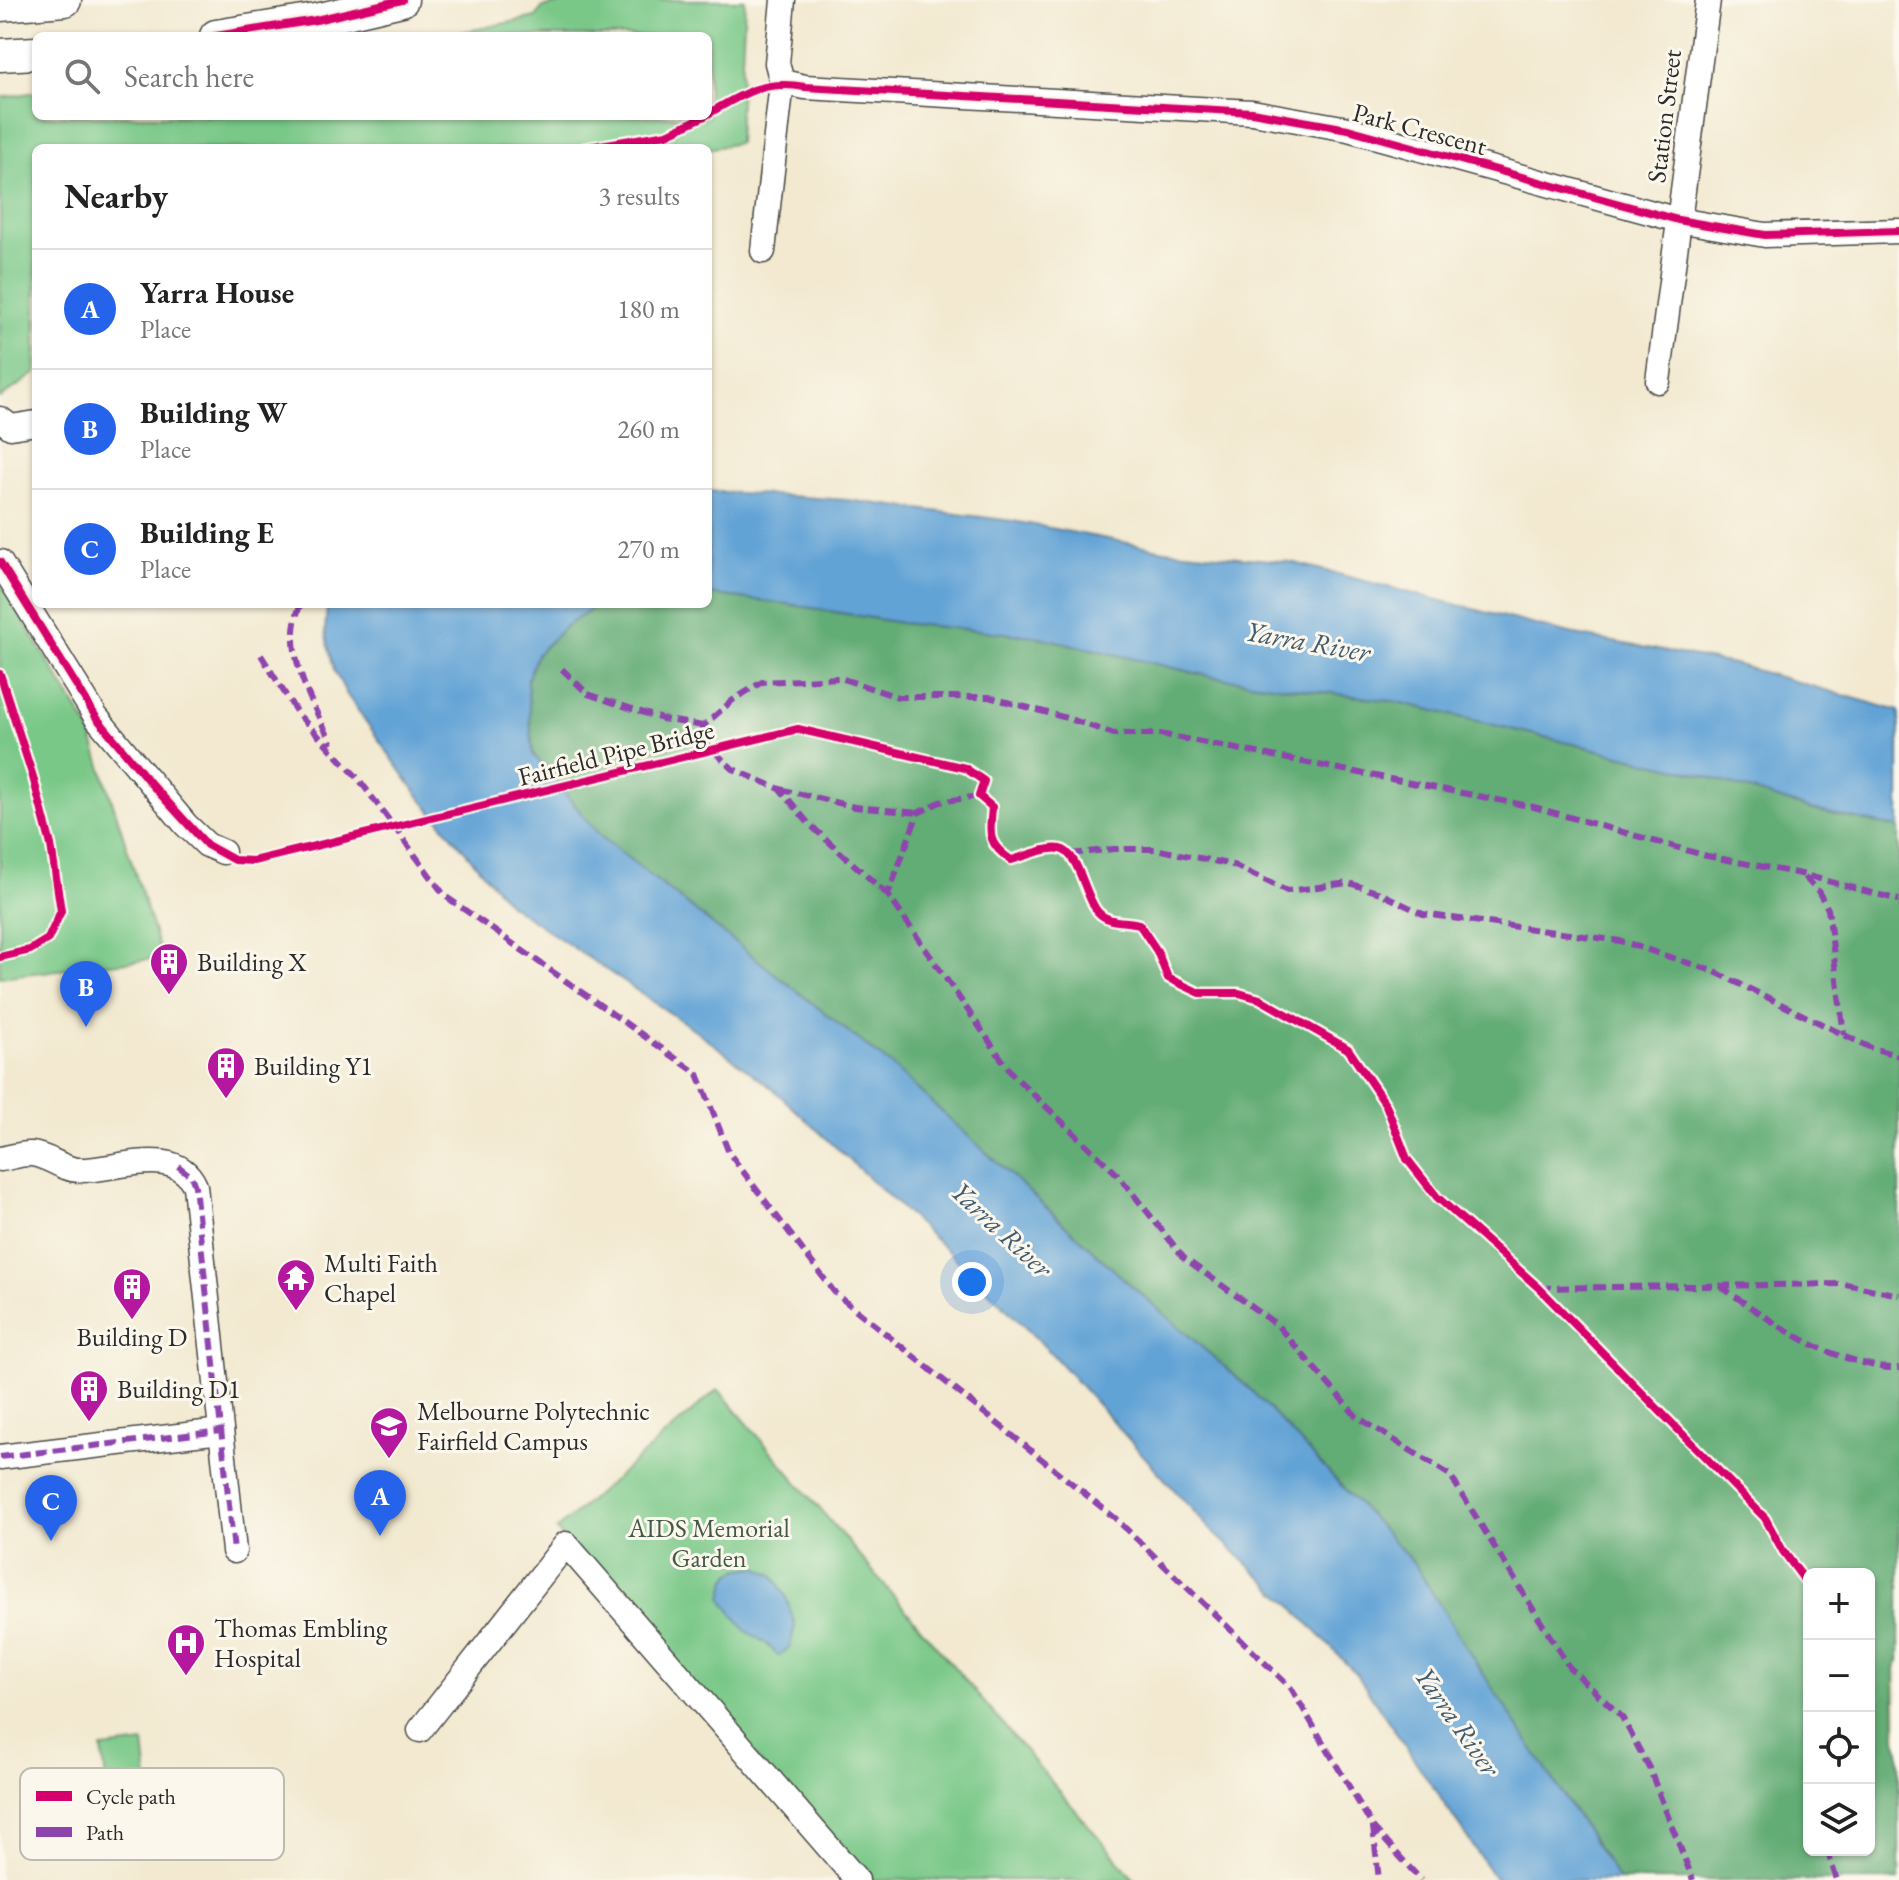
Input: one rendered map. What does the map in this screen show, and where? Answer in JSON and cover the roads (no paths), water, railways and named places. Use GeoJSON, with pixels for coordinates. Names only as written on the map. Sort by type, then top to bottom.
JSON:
{"type":"FeatureCollection","features":[{"type":"Feature","properties":{"kind":"main road"},"geometry":{"type":"LineString","coordinates":[[0,5],[65,0]]}},
{"type":"Feature","properties":{"kind":"main road"},"geometry":{"type":"LineString","coordinates":[[241,32],[316,20],[402,0]]}},
{"type":"Feature","properties":{"kind":"main road"},"geometry":{"type":"LineString","coordinates":[[0,55],[32,53]]}},
{"type":"Feature","properties":{"kind":"street"},"geometry":{"type":"LineString","coordinates":[[763,251],[782,82],[777,63],[783,0]]}},
{"type":"Feature","properties":{"kind":"street","name":"Station Street"},"geometry":{"type":"LineString","coordinates":[[1658,381],[1708,0]]}},
{"type":"Feature","properties":{"kind":"street","name":"Park Crescent"},"geometry":{"type":"LineString","coordinates":[[782,82],[805,87],[1252,112],[1348,129],[1678,220],[1765,235],[1899,231]]}},
{"type":"Feature","properties":{"kind":"street"},"geometry":{"type":"LineString","coordinates":[[0,419],[11,427],[32,424]]}},
{"type":"Feature","properties":{"kind":"street"},"geometry":{"type":"LineString","coordinates":[[0,562],[96,717],[186,825],[207,845],[223,852]]}},
{"type":"Feature","properties":{"kind":"street"},"geometry":{"type":"LineString","coordinates":[[0,1159],[31,1154],[76,1170],[155,1162],[178,1166],[191,1176],[195,1186],[234,1551]]}},
{"type":"Feature","properties":{"kind":"street"},"geometry":{"type":"LineString","coordinates":[[0,1457],[221,1431]]}},
{"type":"Feature","properties":{"kind":"street"},"geometry":{"type":"LineString","coordinates":[[420,1730],[566,1544],[857,1880]]}},
{"type":"Feature","properties":{"kind":"water","name":"Yarra River"},"geometry":{"type":"Polygon","coordinates":[[[712,491],[847,500],[1013,521],[1165,550],[1291,562],[1570,634],[1734,664],[1899,711],[1899,828],[1813,810],[1699,774],[1398,702],[1213,677],[1035,636],[901,623],[712,594],[712,491]]]}},
{"type":"Feature","properties":{"kind":"water","name":"Yarra River"},"geometry":{"type":"Polygon","coordinates":[[[327,608],[594,608],[566,626],[537,654],[527,681],[533,754],[600,836],[892,1066],[1126,1281],[1251,1390],[1414,1563],[1619,1880],[1496,1880],[1357,1675],[1292,1606],[1208,1527],[1051,1353],[953,1256],[773,1089],[695,1030],[509,904],[418,795],[347,695],[334,670],[325,632],[327,608]]]}},
{"type":"Feature","properties":{"kind":"water"},"geometry":{"type":"Polygon","coordinates":[[[757,1567],[773,1575],[786,1597],[795,1625],[790,1647],[778,1656],[767,1644],[745,1630],[722,1599],[731,1574],[757,1567]]]}},
{"type":"Feature","properties":{"kind":"place","name":"Building X"},"geometry":{"type":"Point","coordinates":[169,996]}},
{"type":"Feature","properties":{"kind":"place","name":"Building W"},"geometry":{"type":"Point","coordinates":[86,1027]}},
{"type":"Feature","properties":{"kind":"place","name":"Building Y1"},"geometry":{"type":"Point","coordinates":[226,1100]}},
{"type":"Feature","properties":{"kind":"place","name":"Multi Faith Chapel"},"geometry":{"type":"Point","coordinates":[296,1312]}},
{"type":"Feature","properties":{"kind":"place","name":"Building D"},"geometry":{"type":"Point","coordinates":[132,1321]}},
{"type":"Feature","properties":{"kind":"place","name":"Building D1"},"geometry":{"type":"Point","coordinates":[89,1423]}},
{"type":"Feature","properties":{"kind":"place","name":"Melbourne Polytechnic Fairfield Campus"},"geometry":{"type":"Point","coordinates":[389,1460]}},
{"type":"Feature","properties":{"kind":"place","name":"Yarra House"},"geometry":{"type":"Point","coordinates":[380,1536]}},
{"type":"Feature","properties":{"kind":"place","name":"Building E"},"geometry":{"type":"Point","coordinates":[51,1541]}},
{"type":"Feature","properties":{"kind":"place","name":"Thomas Embling Hospital"},"geometry":{"type":"Point","coordinates":[186,1677]}},
{"type":"Feature","properties":{"kind":"park label","name":"AIDS Memorial Garden"},"geometry":{"type":"Point","coordinates":[709,1543]}}]}
